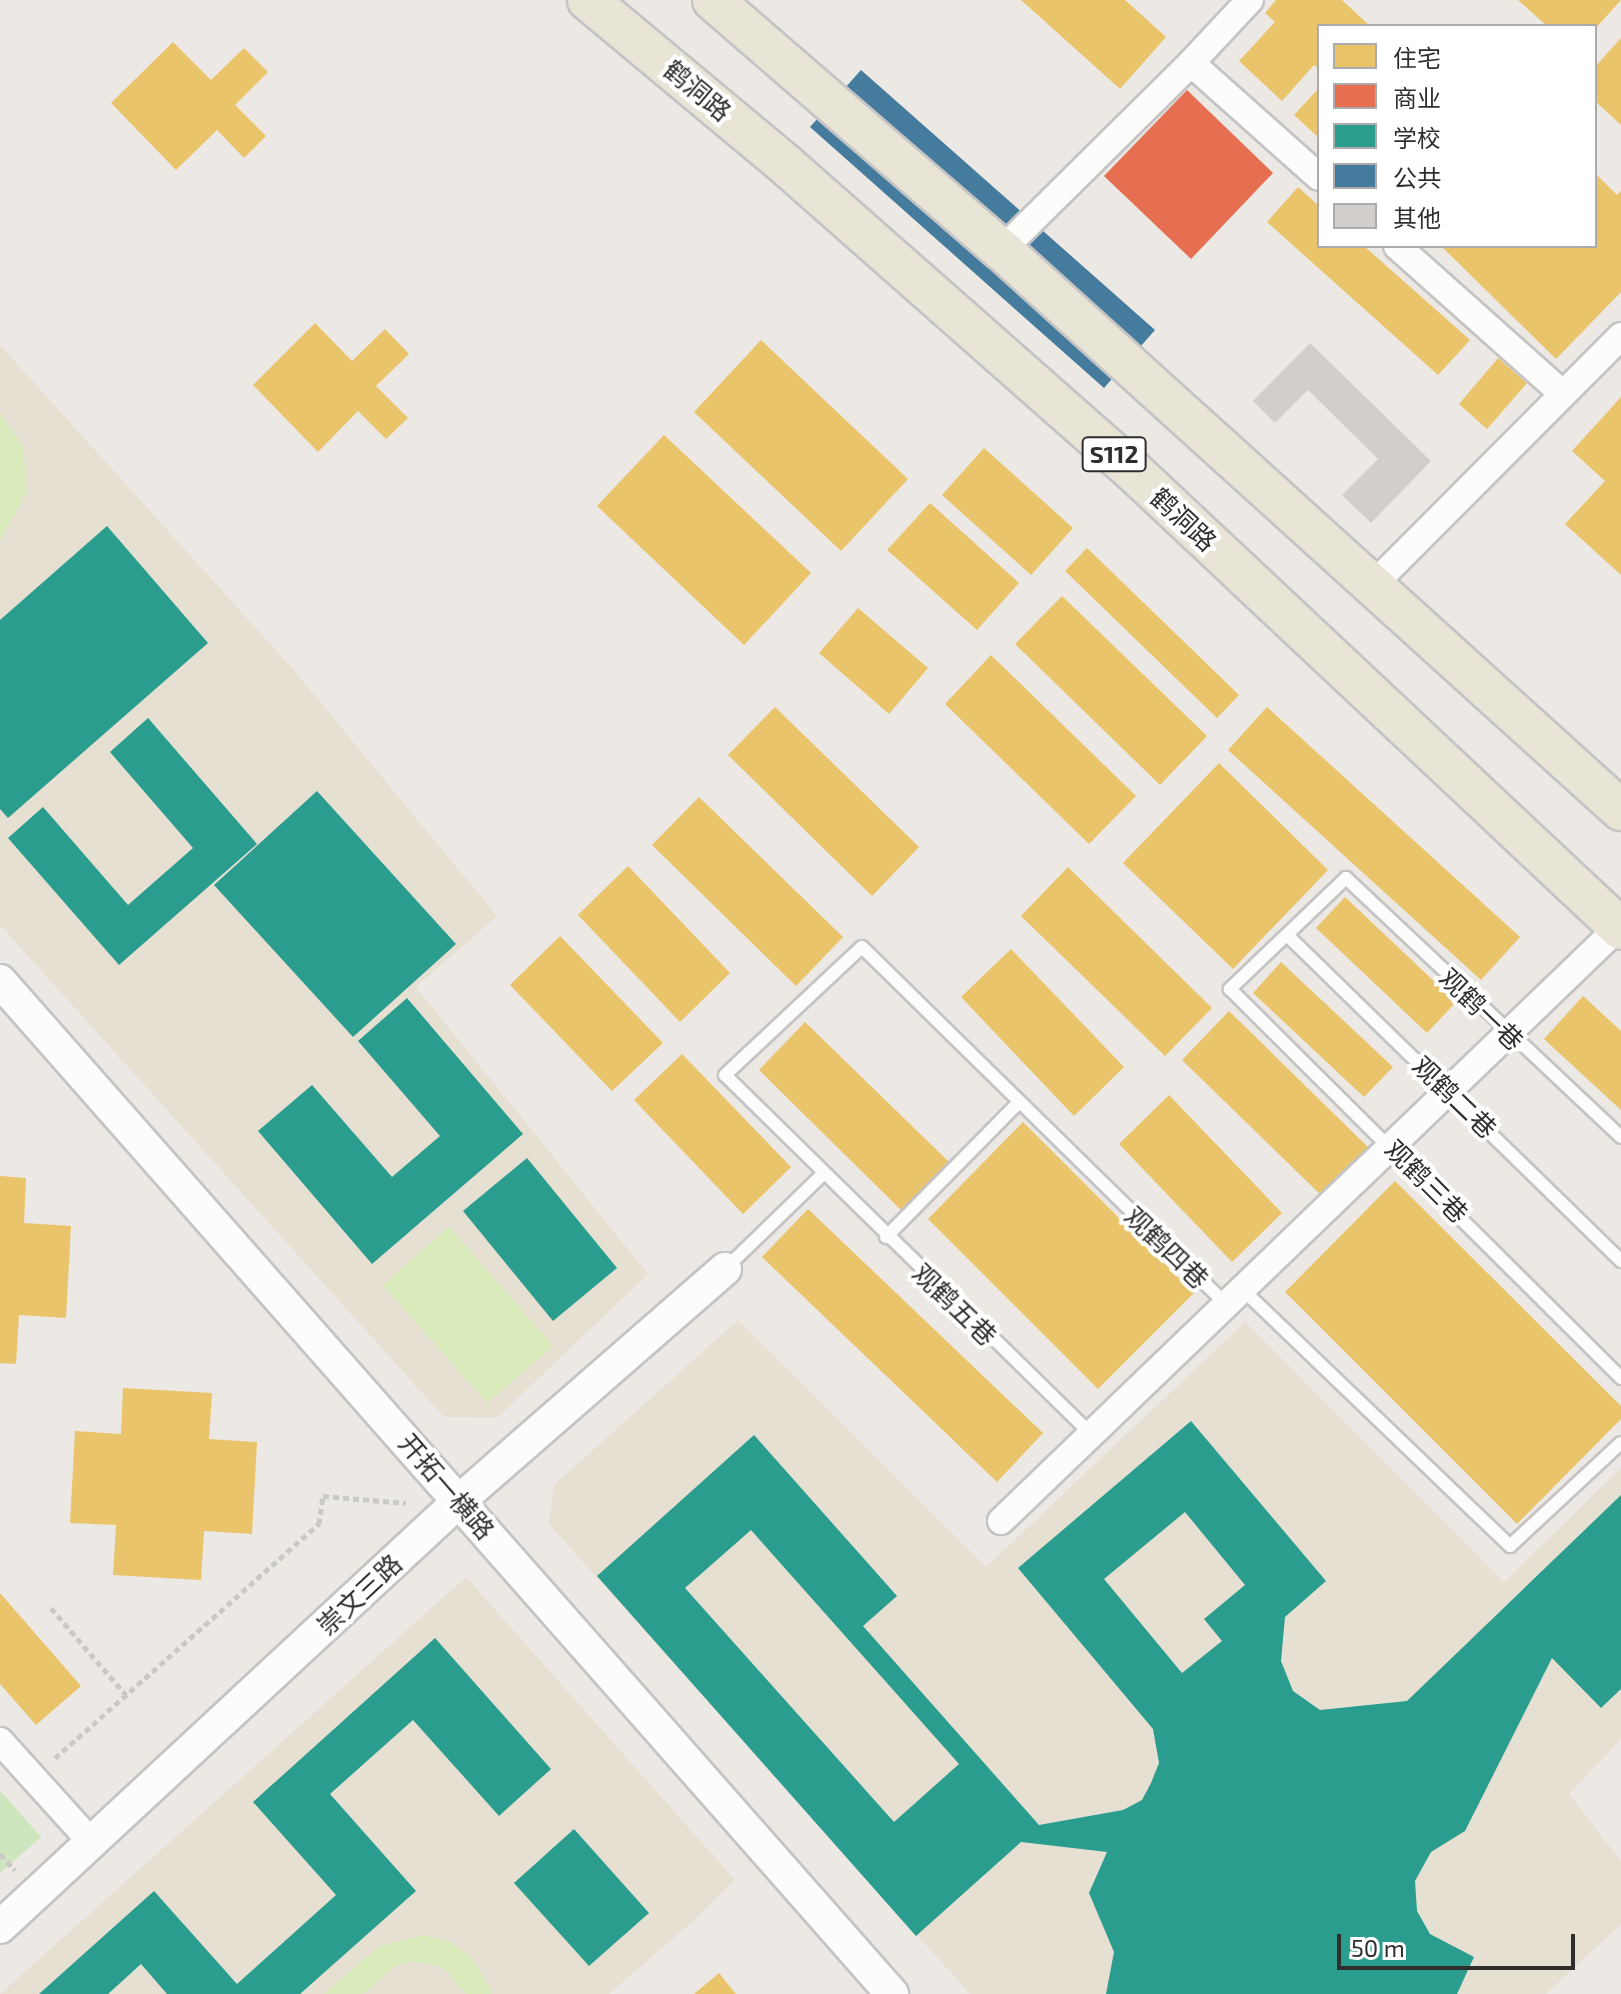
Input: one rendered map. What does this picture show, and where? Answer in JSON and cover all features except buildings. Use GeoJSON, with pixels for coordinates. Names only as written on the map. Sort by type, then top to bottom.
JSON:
{"type":"FeatureCollection","features":[{"type":"Feature","properties":{"kind":"main road","name":"鹤洞路"},"geometry":{"type":"LineString","coordinates":[[588,0],[786,165],[1133,471],[1620,928]]}},
{"type":"Feature","properties":{"kind":"main road","name":"S112"},"geometry":{"type":"LineString","coordinates":[[713,0],[1002,250],[1621,810]]}},
{"type":"Feature","properties":{"kind":"street"},"geometry":{"type":"LineString","coordinates":[[1002,250],[1191,63],[1250,0]]}},
{"type":"Feature","properties":{"kind":"street"},"geometry":{"type":"LineString","coordinates":[[1191,63],[1317,175]]}},
{"type":"Feature","properties":{"kind":"street"},"geometry":{"type":"LineString","coordinates":[[1399,248],[1563,394]]}},
{"type":"Feature","properties":{"kind":"street"},"geometry":{"type":"LineString","coordinates":[[1372,586],[1621,336]]}},
{"type":"Feature","properties":{"kind":"street"},"geometry":{"type":"LineString","coordinates":[[1001,1521],[1088,1431],[1620,928]]}},
{"type":"Feature","properties":{"kind":"street","name":"开拓一横路"},"geometry":{"type":"LineString","coordinates":[[0,981],[892,1994]]}},
{"type":"Feature","properties":{"kind":"street","name":"崇文三路"},"geometry":{"type":"LineString","coordinates":[[0,1927],[93,1844],[459,1501],[725,1269]]}},
{"type":"Feature","properties":{"kind":"street"},"geometry":{"type":"LineString","coordinates":[[0,1741],[93,1844]]}},
{"type":"Feature","properties":{"kind":"lane","name":"观鹤一巷"},"geometry":{"type":"LineString","coordinates":[[1287,935],[1346,878],[1507,1033],[1621,1137]]}},
{"type":"Feature","properties":{"kind":"lane","name":"观鹤三巷"},"geometry":{"type":"LineString","coordinates":[[1287,935],[1230,989],[1391,1144],[1621,1378]]}},
{"type":"Feature","properties":{"kind":"lane","name":"观鹤二巷"},"geometry":{"type":"LineString","coordinates":[[1287,935],[1621,1261]]}},
{"type":"Feature","properties":{"kind":"lane","name":"观鹤四巷"},"geometry":{"type":"LineString","coordinates":[[862,947],[1019,1102],[1510,1546],[1621,1443]]}},
{"type":"Feature","properties":{"kind":"lane","name":"观鹤五巷"},"geometry":{"type":"LineString","coordinates":[[862,947],[725,1075],[886,1237],[1088,1431]]}},
{"type":"Feature","properties":{"kind":"lane"},"geometry":{"type":"LineString","coordinates":[[886,1237],[1019,1102]]}},
{"type":"Feature","properties":{"kind":"lane"},"geometry":{"type":"LineString","coordinates":[[725,1269],[823,1174]]}},
{"type":"Feature","properties":{"kind":"path"},"geometry":{"type":"LineString","coordinates":[[33,1777],[319,1524],[323,1496],[406,1503]]}},
{"type":"Feature","properties":{"kind":"path"},"geometry":{"type":"LineString","coordinates":[[51,1608],[126,1695]]}},
{"type":"Feature","properties":{"kind":"path"},"geometry":{"type":"LineString","coordinates":[[0,1854],[19,1874]]}},
{"type":"Feature","properties":{"kind":"shaded area"},"geometry":{"type":"Polygon","coordinates":[[[0,345],[292,668],[497,916],[416,987],[648,1274],[497,1418],[444,1417],[0,925],[0,345]]]}},
{"type":"Feature","properties":{"kind":"shaded area"},"geometry":{"type":"Polygon","coordinates":[[[738,1320],[986,1567],[1245,1322],[1504,1582],[1621,1468],[1621,1739],[1569,1794],[1621,1861],[1621,1924],[1546,1994],[970,1994],[549,1524],[554,1485],[738,1320]]]}},
{"type":"Feature","properties":{"kind":"shaded area"},"geometry":{"type":"Polygon","coordinates":[[[466,1577],[735,1880],[691,1923],[609,1994],[0,1994],[466,1577]]]}},
{"type":"Feature","properties":{"kind":"green space"},"geometry":{"type":"Polygon","coordinates":[[[0,413],[23,447],[27,492],[0,540],[0,413]]]}},
{"type":"Feature","properties":{"kind":"green space"},"geometry":{"type":"Polygon","coordinates":[[[449,1227],[553,1346],[487,1403],[383,1285],[449,1227]]]}},
{"type":"Feature","properties":{"kind":"green space"},"geometry":{"type":"Polygon","coordinates":[[[0,1790],[41,1837],[0,1873],[0,1790]]]}},
{"type":"Feature","properties":{"kind":"green space"},"geometry":{"type":"Polygon","coordinates":[[[423,1935],[450,1942],[473,1959],[492,1994],[466,1994],[443,1967],[411,1961],[394,1967],[363,1994],[324,1994],[378,1947],[423,1935]]]}}]}
